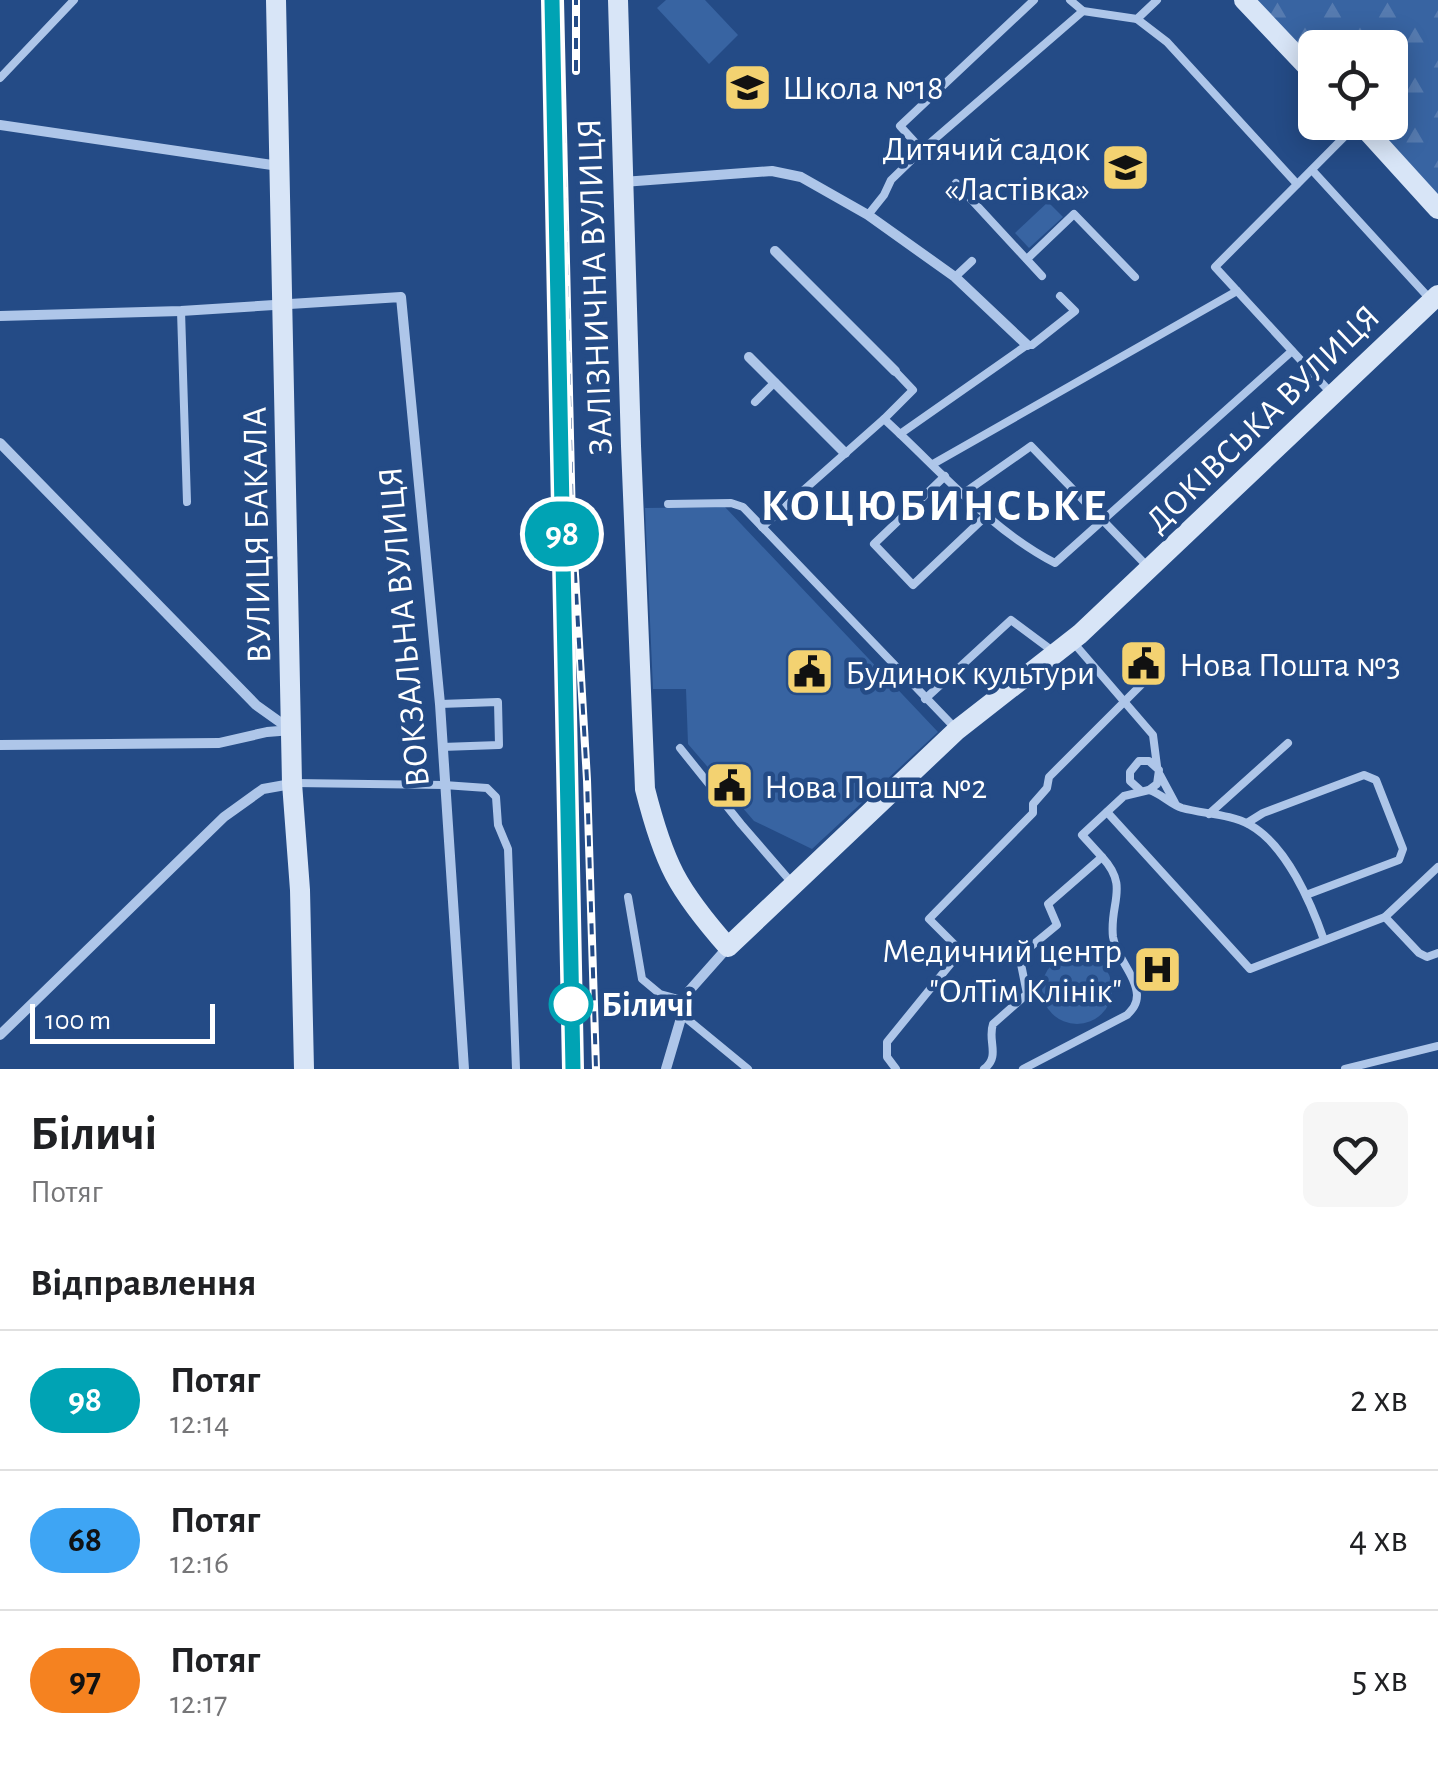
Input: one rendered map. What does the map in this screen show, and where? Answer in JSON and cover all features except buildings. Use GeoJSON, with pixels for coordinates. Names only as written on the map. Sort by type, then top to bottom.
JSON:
{"type":"FeatureCollection","features":[{"type":"Feature","properties":{"kind":"street","name":"ВУЛИЦЯ БАКАЛА"},"geometry":{"type":"LineString","coordinates":[[276,0],[292,784],[300,890],[304,1069]]}},
{"type":"Feature","properties":{"kind":"street","name":"ЗАЛІЗНИЧНА ВУЛИЦЯ"},"geometry":{"type":"LineString","coordinates":[[618,0],[646,789],[658,842],[673,875],[694,909],[728,947]]}},
{"type":"Feature","properties":{"kind":"street"},"geometry":{"type":"LineString","coordinates":[[1244,0],[1298,57]]}},
{"type":"Feature","properties":{"kind":"street"},"geometry":{"type":"LineString","coordinates":[[0,125],[279,166]]}},
{"type":"Feature","properties":{"kind":"street"},"geometry":{"type":"LineString","coordinates":[[1375,140],[1438,209]]}},
{"type":"Feature","properties":{"kind":"street"},"geometry":{"type":"LineString","coordinates":[[622,182],[772,171],[801,176],[868,215],[955,277],[1027,345]]}},
{"type":"Feature","properties":{"kind":"street"},"geometry":{"type":"LineString","coordinates":[[775,251],[894,371]]}},
{"type":"Feature","properties":{"kind":"street","name":"ВОКЗАЛЬНА ВУЛИЦЯ"},"geometry":{"type":"LineString","coordinates":[[284,306],[401,297],[440,704],[464,1069]]}},
{"type":"Feature","properties":{"kind":"street","name":"ДОКІВСЬКА ВУЛИЦЯ"},"geometry":{"type":"LineString","coordinates":[[728,947],[957,730],[1064,647],[1150,570],[1435,298]]}},
{"type":"Feature","properties":{"kind":"street"},"geometry":{"type":"LineString","coordinates":[[0,316],[284,306]]}},
{"type":"Feature","properties":{"kind":"street"},"geometry":{"type":"LineString","coordinates":[[748,357],[845,453]]}},
{"type":"Feature","properties":{"kind":"street"},"geometry":{"type":"LineString","coordinates":[[0,443],[256,705],[292,730]]}},
{"type":"Feature","properties":{"kind":"street"},"geometry":{"type":"LineString","coordinates":[[0,745],[219,743],[292,730]]}},
{"type":"Feature","properties":{"kind":"street"},"geometry":{"type":"LineString","coordinates":[[0,1036],[224,818],[263,789],[292,784]]}},
{"type":"Feature","properties":{"kind":"street"},"geometry":{"type":"LineString","coordinates":[[666,1069],[686,1001],[698,978],[728,947]]}},
{"type":"Feature","properties":{"kind":"lane"},"geometry":{"type":"LineString","coordinates":[[0,78],[74,0]]}},
{"type":"Feature","properties":{"kind":"lane"},"geometry":{"type":"LineString","coordinates":[[922,150],[900,126],[1034,0]]}},
{"type":"Feature","properties":{"kind":"lane"},"geometry":{"type":"LineString","coordinates":[[1070,0],[1083,11],[1137,18],[1168,42],[1297,184]]}},
{"type":"Feature","properties":{"kind":"lane"},"geometry":{"type":"LineString","coordinates":[[1137,18],[1152,2]]}},
{"type":"Feature","properties":{"kind":"lane"},"geometry":{"type":"LineString","coordinates":[[868,215],[891,180],[922,150],[1083,11]]}},
{"type":"Feature","properties":{"kind":"lane"},"geometry":{"type":"LineString","coordinates":[[1333,396],[1215,267],[1341,140]]}},
{"type":"Feature","properties":{"kind":"lane"},"geometry":{"type":"LineString","coordinates":[[1312,170],[1435,298]]}},
{"type":"Feature","properties":{"kind":"lane"},"geometry":{"type":"LineString","coordinates":[[956,183],[998,234],[1042,276]]}},
{"type":"Feature","properties":{"kind":"lane"},"geometry":{"type":"LineString","coordinates":[[1027,259],[1074,214],[1135,277]]}},
{"type":"Feature","properties":{"kind":"lane"},"geometry":{"type":"LineString","coordinates":[[955,277],[972,260]]}},
{"type":"Feature","properties":{"kind":"lane"},"geometry":{"type":"LineString","coordinates":[[933,464],[1237,292]]}},
{"type":"Feature","properties":{"kind":"lane"},"geometry":{"type":"LineString","coordinates":[[900,434],[1032,345],[1075,311],[1060,296]]}},
{"type":"Feature","properties":{"kind":"lane"},"geometry":{"type":"LineString","coordinates":[[181,311],[188,502]]}},
{"type":"Feature","properties":{"kind":"lane"},"geometry":{"type":"LineString","coordinates":[[884,419],[1028,549],[1055,563],[1292,352]]}},
{"type":"Feature","properties":{"kind":"lane"},"geometry":{"type":"LineString","coordinates":[[762,527],[913,390],[894,371]]}},
{"type":"Feature","properties":{"kind":"lane"},"geometry":{"type":"LineString","coordinates":[[755,402],[775,382]]}},
{"type":"Feature","properties":{"kind":"lane"},"geometry":{"type":"LineString","coordinates":[[964,493],[1031,446],[1150,570]]}},
{"type":"Feature","properties":{"kind":"lane"},"geometry":{"type":"LineString","coordinates":[[945,476],[874,544],[913,585],[988,515]]}},
{"type":"Feature","properties":{"kind":"lane"},"geometry":{"type":"LineString","coordinates":[[668,504],[731,503],[743,507],[957,730]]}},
{"type":"Feature","properties":{"kind":"lane"},"geometry":{"type":"LineString","coordinates":[[925,699],[1012,620],[1064,647],[1124,701],[1152,736],[1157,784],[1124,796],[1082,835],[1116,872],[1113,941],[1137,991],[1136,1006],[1128,1016],[1023,1069]]}},
{"type":"Feature","properties":{"kind":"lane"},"geometry":{"type":"LineString","coordinates":[[896,1069],[887,1057],[887,1042],[961,951],[929,919],[1033,813],[1033,804],[1048,788],[1048,777],[1160,666]]}},
{"type":"Feature","properties":{"kind":"lane"},"geometry":{"type":"LineString","coordinates":[[440,704],[498,702],[500,745],[442,747]]}},
{"type":"Feature","properties":{"kind":"lane"},"geometry":{"type":"LineString","coordinates":[[1124,796],[1132,767],[1148,752],[1152,736]]}},
{"type":"Feature","properties":{"kind":"lane"},"geometry":{"type":"LineString","coordinates":[[1209,814],[1288,742]]}},
{"type":"Feature","properties":{"kind":"lane"},"geometry":{"type":"LineString","coordinates":[[680,748],[794,884]]}},
{"type":"Feature","properties":{"kind":"lane"},"geometry":{"type":"LineString","coordinates":[[1139,761],[1149,760],[1177,806]]}},
{"type":"Feature","properties":{"kind":"lane"},"geometry":{"type":"LineString","coordinates":[[1247,823],[1364,775],[1376,780],[1403,849],[1400,860],[1306,895]]}},
{"type":"Feature","properties":{"kind":"lane"},"geometry":{"type":"LineString","coordinates":[[1129,777],[1144,790],[1159,793],[1177,806],[1247,823],[1272,845],[1306,895],[1324,940]]}},
{"type":"Feature","properties":{"kind":"lane"},"geometry":{"type":"LineString","coordinates":[[292,784],[444,784],[487,788],[496,797],[498,825],[508,849],[516,1069]]}},
{"type":"Feature","properties":{"kind":"lane"},"geometry":{"type":"LineString","coordinates":[[1108,812],[1250,969],[1385,918],[1438,867]]}},
{"type":"Feature","properties":{"kind":"lane"},"geometry":{"type":"LineString","coordinates":[[984,1069],[995,1054],[993,1024],[1026,994],[1020,959],[1058,925],[1048,904],[1102,857]]}},
{"type":"Feature","properties":{"kind":"lane"},"geometry":{"type":"LineString","coordinates":[[628,897],[642,979],[660,994],[686,1001]]}},
{"type":"Feature","properties":{"kind":"lane"},"geometry":{"type":"LineString","coordinates":[[1385,918],[1419,952],[1427,956],[1438,953]]}},
{"type":"Feature","properties":{"kind":"lane"},"geometry":{"type":"LineString","coordinates":[[682,1014],[748,1069]]}},
{"type":"Feature","properties":{"kind":"lane"},"geometry":{"type":"LineString","coordinates":[[1346,1069],[1438,1046]]}},
{"type":"Feature","properties":{"kind":"green space"},"geometry":{"type":"Polygon","coordinates":[[[666,0],[705,0],[738,35],[709,64],[657,8],[666,0]]]}},
{"type":"Feature","properties":{"kind":"green space"},"geometry":{"type":"Polygon","coordinates":[[[1253,0],[1438,0],[1438,197],[1384,140],[1408,140],[1408,30],[1298,30],[1298,48],[1253,0]]]}},
{"type":"Feature","properties":{"kind":"green space"},"geometry":{"type":"Polygon","coordinates":[[[1048,202],[1063,217],[1029,248],[1015,233],[1048,202]]]}},
{"type":"Feature","properties":{"kind":"green space"},"geometry":{"type":"Polygon","coordinates":[[[725,507],[938,732],[812,849],[754,821],[688,744],[686,689],[653,689],[645,508],[725,507]]]}},
{"type":"Feature","properties":{"kind":"green space"},"geometry":{"type":"Polygon","coordinates":[[[1077,954],[1102,964],[1112,989],[1102,1014],[1077,1024],[1052,1014],[1042,989],[1052,964],[1077,954]]]}},
{"type":"Feature","properties":{"kind":"railway"},"geometry":{"type":"LineString","coordinates":[[560,0],[572,523],[587,780],[596,1069]]}},
{"type":"Feature","properties":{"kind":"railway"},"geometry":{"type":"LineString","coordinates":[[576,0],[576,71]]}},
{"type":"Feature","properties":{"kind":"railway"},"geometry":{"type":"LineString","coordinates":[[563,610],[573,1069]]}},
{"type":"Feature","properties":{"kind":"train","name":"98"},"geometry":{"type":"LineString","coordinates":[[552,0],[573,1069]]}},
{"type":"Feature","properties":{"kind":"place","name":"Школа №18"},"geometry":{"type":"Point","coordinates":[747,87]}},
{"type":"Feature","properties":{"kind":"place","name":"Дитячий садок «Ластівка»"},"geometry":{"type":"Point","coordinates":[1125,168]}},
{"type":"Feature","properties":{"kind":"place","name":"Нова Пошта №3"},"geometry":{"type":"Point","coordinates":[1144,664]}},
{"type":"Feature","properties":{"kind":"place","name":"Будинок культури"},"geometry":{"type":"Point","coordinates":[810,672]}},
{"type":"Feature","properties":{"kind":"place","name":"Нова Пошта №2"},"geometry":{"type":"Point","coordinates":[729,786]}},
{"type":"Feature","properties":{"kind":"place","name":"Медичний центр \"ОлТім Клінік\""},"geometry":{"type":"Point","coordinates":[1157,970]}},
{"type":"Feature","properties":{"kind":"place","name":"Біличі"},"geometry":{"type":"Point","coordinates":[571,1004]}},
{"type":"Feature","properties":{"kind":"district","name":"КОЦЮБИНСЬКЕ"},"geometry":{"type":"Point","coordinates":[935,504]}}]}
